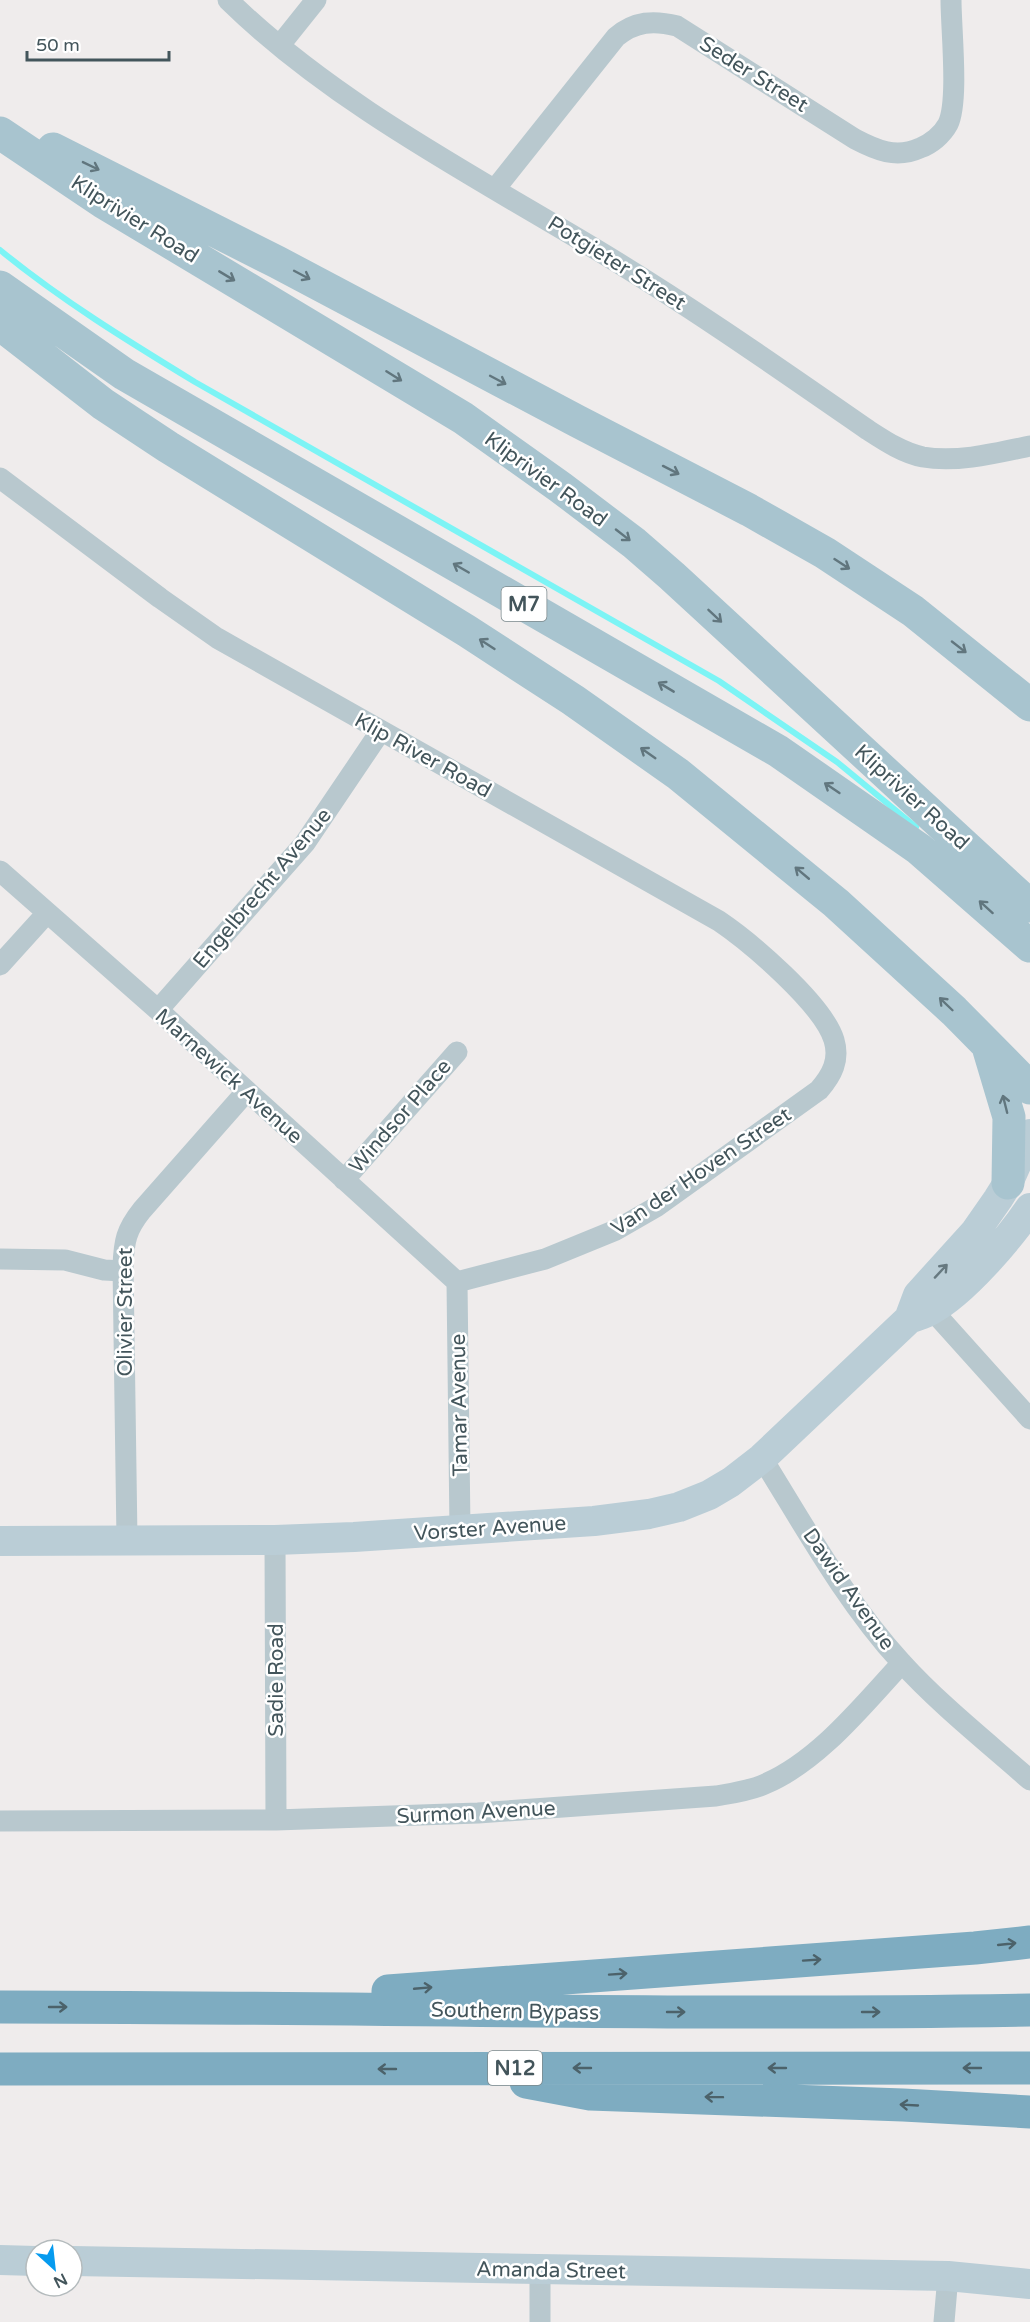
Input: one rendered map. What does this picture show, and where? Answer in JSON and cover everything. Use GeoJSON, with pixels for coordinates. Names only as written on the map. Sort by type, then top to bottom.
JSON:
{"type":"FeatureCollection","features":[{"type":"Feature","properties":{"kind":"highway"},"geometry":{"type":"LineString","coordinates":[[198,2007],[1030,1942]]}},
{"type":"Feature","properties":{"kind":"highway","name":"Southern Bypass"},"geometry":{"type":"LineString","coordinates":[[0,2007],[555,2012],[1030,2010]]}},
{"type":"Feature","properties":{"kind":"highway"},"geometry":{"type":"LineString","coordinates":[[478,2068],[515,2080],[590,2094],[856,2103],[1030,2112]]}},
{"type":"Feature","properties":{"kind":"highway","name":"N12"},"geometry":{"type":"LineString","coordinates":[[0,2069],[1030,2068]]}},
{"type":"Feature","properties":{"kind":"main road"},"geometry":{"type":"LineString","coordinates":[[0,124],[122,182],[749,510],[825,553],[913,611],[1030,705]]}},
{"type":"Feature","properties":{"kind":"main road","name":"Kliprivier Road"},"geometry":{"type":"LineString","coordinates":[[0,133],[104,202],[463,418],[560,487],[634,543],[672,576],[1030,906]]}},
{"type":"Feature","properties":{"kind":"main road","name":"Kliprivier Road"},"geometry":{"type":"LineString","coordinates":[[0,287],[124,374],[778,751],[919,849],[1030,946]]}},
{"type":"Feature","properties":{"kind":"main road"},"geometry":{"type":"LineString","coordinates":[[0,324],[103,404],[168,447],[476,637],[573,700],[678,774],[836,903],[903,963],[1030,1088]]}},
{"type":"Feature","properties":{"kind":"main road"},"geometry":{"type":"LineString","coordinates":[[988,1046],[1009,1117],[1008,1183]]}},
{"type":"Feature","properties":{"kind":"main road","name":"Vorster Avenue"},"geometry":{"type":"LineString","coordinates":[[0,1541],[274,1540],[594,1521],[659,1511],[709,1495],[731,1482],[762,1458],[920,1308],[1008,1183],[1030,1134]]}},
{"type":"Feature","properties":{"kind":"main road","name":"Vorster Avenue"},"geometry":{"type":"LineString","coordinates":[[920,1308],[973,1275],[1030,1209]]}},
{"type":"Feature","properties":{"kind":"main road"},"geometry":{"type":"LineString","coordinates":[[0,2260],[24,2261]]}},
{"type":"Feature","properties":{"kind":"main road","name":"Amanda Street"},"geometry":{"type":"LineString","coordinates":[[84,2261],[948,2276],[1030,2284]]}},
{"type":"Feature","properties":{"kind":"street","name":"Potgieter Street"},"geometry":{"type":"LineString","coordinates":[[228,0],[280,45],[384,120],[652,284],[894,446],[923,457],[937,458],[966,457],[1030,446]]}},
{"type":"Feature","properties":{"kind":"street"},"geometry":{"type":"LineString","coordinates":[[280,45],[316,0]]}},
{"type":"Feature","properties":{"kind":"street","name":"Seder Street"},"geometry":{"type":"LineString","coordinates":[[495,189],[616,38],[634,25],[645,22],[664,22],[677,26],[855,139],[875,149],[902,153],[920,149],[929,145],[944,130],[951,114],[953,90],[951,0]]}},
{"type":"Feature","properties":{"kind":"street","name":"Klip River Road"},"geometry":{"type":"LineString","coordinates":[[0,478],[159,598],[218,638],[734,931],[770,961],[809,1003],[822,1018],[834,1040]]}},
{"type":"Feature","properties":{"kind":"street","name":"Engelbrecht Avenue"},"geometry":{"type":"LineString","coordinates":[[158,1010],[305,843],[381,732]]}},
{"type":"Feature","properties":{"kind":"street","name":"Marnewick Avenue"},"geometry":{"type":"LineString","coordinates":[[0,871],[158,1010],[457,1282]]}},
{"type":"Feature","properties":{"kind":"street"},"geometry":{"type":"LineString","coordinates":[[0,965],[47,913]]}},
{"type":"Feature","properties":{"kind":"street","name":"Van der Hoven Street"},"geometry":{"type":"LineString","coordinates":[[457,1282],[545,1260],[616,1230],[656,1207],[819,1090],[834,1071],[834,1040]]}},
{"type":"Feature","properties":{"kind":"street","name":"Windsor Place"},"geometry":{"type":"LineString","coordinates":[[344,1180],[457,1052]]}},
{"type":"Feature","properties":{"kind":"street","name":"Olivier Street"},"geometry":{"type":"LineString","coordinates":[[127,1540],[124,1241],[134,1219],[246,1092]]}},
{"type":"Feature","properties":{"kind":"street"},"geometry":{"type":"LineString","coordinates":[[0,1260],[65,1260],[104,1270],[123,1271]]}},
{"type":"Feature","properties":{"kind":"street","name":"Tamar Avenue"},"geometry":{"type":"LineString","coordinates":[[457,1282],[460,1529]]}},
{"type":"Feature","properties":{"kind":"street"},"geometry":{"type":"LineString","coordinates":[[920,1308],[1030,1419]]}},
{"type":"Feature","properties":{"kind":"street","name":"Dawid Avenue"},"geometry":{"type":"LineString","coordinates":[[762,1458],[848,1594],[881,1638],[902,1663],[1030,1780]]}},
{"type":"Feature","properties":{"kind":"street","name":"Sadie Road"},"geometry":{"type":"LineString","coordinates":[[274,1540],[276,1820]]}},
{"type":"Feature","properties":{"kind":"street","name":"Surmon Avenue"},"geometry":{"type":"LineString","coordinates":[[0,1821],[276,1820],[478,1813],[716,1796],[747,1790],[789,1772],[807,1759],[902,1663]]}},
{"type":"Feature","properties":{"kind":"street"},"geometry":{"type":"LineString","coordinates":[[540,2269],[540,2322]]}},
{"type":"Feature","properties":{"kind":"street"},"geometry":{"type":"LineString","coordinates":[[944,2322],[948,2276]]}},
{"type":"Feature","properties":{"kind":"waterway"},"geometry":{"type":"LineString","coordinates":[[0,250],[71,303],[195,382],[719,681],[837,762],[916,827]]}}]}
